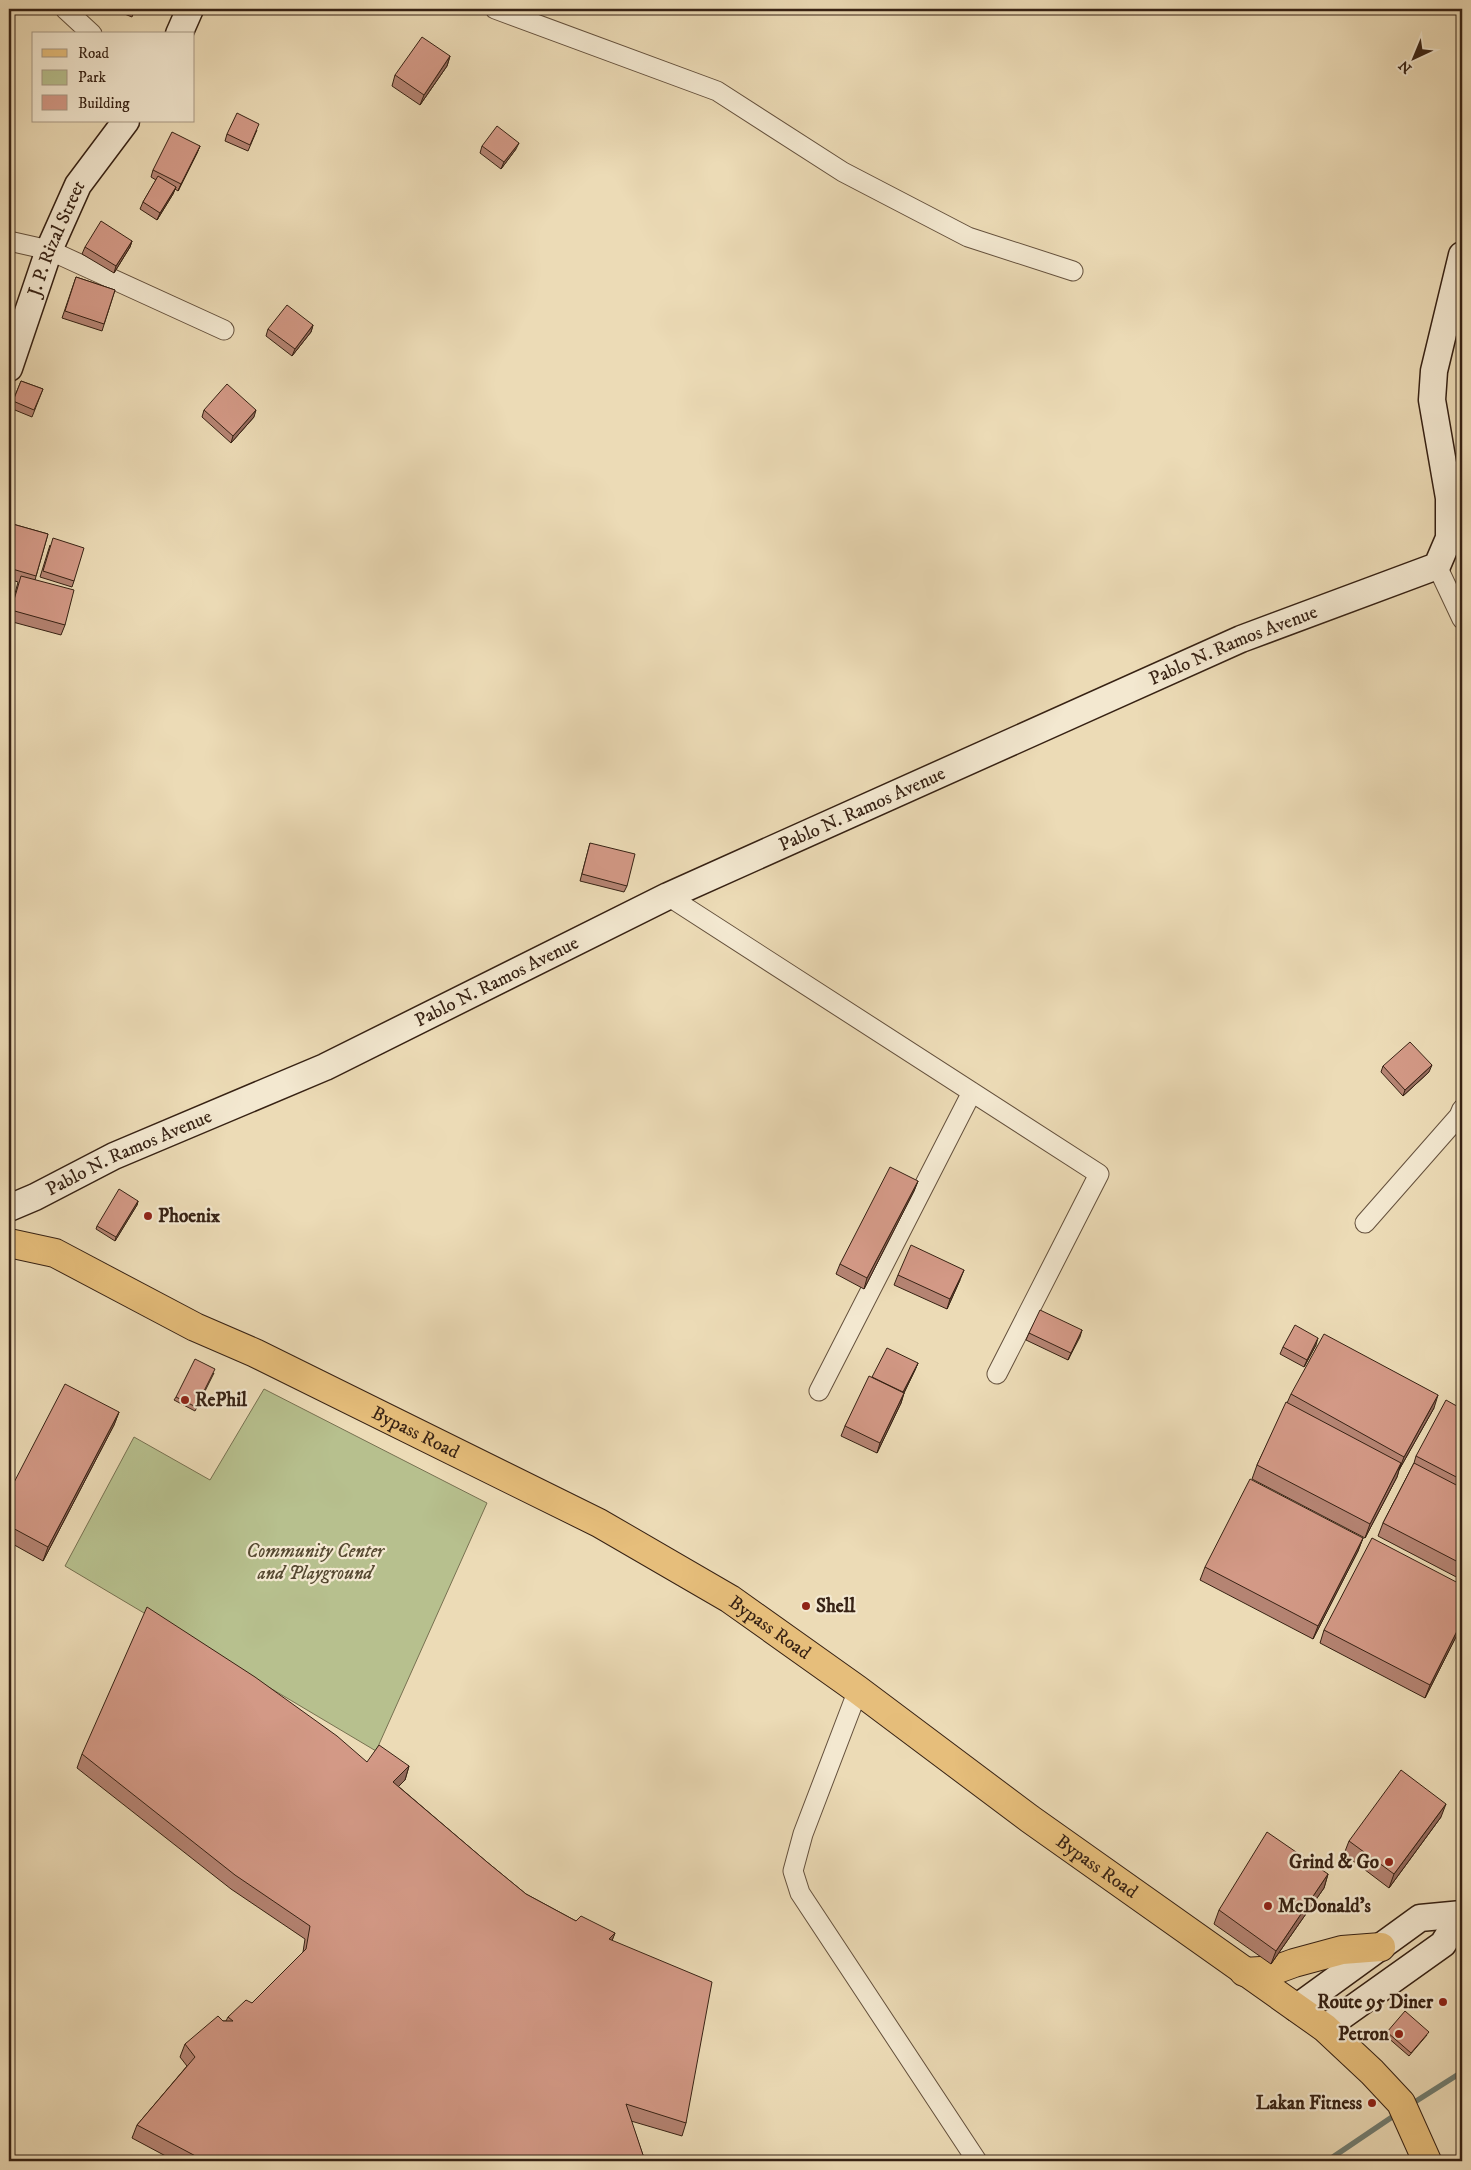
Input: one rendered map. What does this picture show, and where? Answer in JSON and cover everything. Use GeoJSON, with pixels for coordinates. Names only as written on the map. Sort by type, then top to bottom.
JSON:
{"type":"FeatureCollection","features":[{"type":"Feature","properties":{"kind":"main road","name":"Bypass Road"},"geometry":{"type":"LineString","coordinates":[[9,1243],[55,1253],[195,1327],[255,1353],[599,1522],[730,1599],[858,1690],[1030,1819],[1325,2028],[1372,2072],[1401,2103],[1427,2161]]}},
{"type":"Feature","properties":{"kind":"main road"},"geometry":{"type":"LineString","coordinates":[[1244,1972],[1275,1970],[1342,1950],[1381,1947]]}},
{"type":"Feature","properties":{"kind":"street"},"geometry":{"type":"LineString","coordinates":[[65,9],[90,32]]}},
{"type":"Feature","properties":{"kind":"street"},"geometry":{"type":"LineString","coordinates":[[180,32],[190,9]]}},
{"type":"Feature","properties":{"kind":"street"},"geometry":{"type":"LineString","coordinates":[[495,9],[717,91],[842,172],[968,237],[1073,270]]}},
{"type":"Feature","properties":{"kind":"street","name":"J. P. Rizal Street"},"geometry":{"type":"LineString","coordinates":[[9,368],[49,250],[78,185],[125,122]]}},
{"type":"Feature","properties":{"kind":"street"},"geometry":{"type":"LineString","coordinates":[[9,241],[49,250],[224,330]]}},
{"type":"Feature","properties":{"kind":"street"},"geometry":{"type":"LineString","coordinates":[[1462,255],[1434,371],[1432,400],[1449,498],[1449,538],[1437,566],[1462,619]]}},
{"type":"Feature","properties":{"kind":"street","name":"Pablo N. Ramos Avenue"},"geometry":{"type":"LineString","coordinates":[[9,1208],[35,1197],[114,1156],[324,1067],[668,896],[1241,638],[1437,566]]}},
{"type":"Feature","properties":{"kind":"street"},"geometry":{"type":"LineString","coordinates":[[668,896],[1099,1174],[998,1374]]}},
{"type":"Feature","properties":{"kind":"street"},"geometry":{"type":"LineString","coordinates":[[819,1391],[972,1092]]}},
{"type":"Feature","properties":{"kind":"street"},"geometry":{"type":"LineString","coordinates":[[1365,1223],[1461,1116]]}},
{"type":"Feature","properties":{"kind":"street"},"geometry":{"type":"LineString","coordinates":[[858,1690],[803,1834],[793,1871],[800,1893],[977,2161]]}},
{"type":"Feature","properties":{"kind":"street"},"geometry":{"type":"LineString","coordinates":[[1296,2008],[1420,1918],[1461,1915]]}},
{"type":"Feature","properties":{"kind":"street"},"geometry":{"type":"LineString","coordinates":[[1325,2028],[1443,1944],[1461,1915]]}},
{"type":"Feature","properties":{"kind":"green space","name":"Community Center and Playground"},"geometry":{"type":"Polygon","coordinates":[[[264,1389],[487,1503],[376,1751],[65,1566],[134,1437],[210,1480],[264,1389]]]}},
{"type":"Feature","properties":{"kind":"building"},"geometry":{"type":"Polygon","coordinates":[[[422,37],[450,56],[424,95],[395,75],[422,37]]]}},
{"type":"Feature","properties":{"kind":"building"},"geometry":{"type":"Polygon","coordinates":[[[237,113],[259,124],[250,145],[227,134],[237,113]]]}},
{"type":"Feature","properties":{"kind":"building"},"geometry":{"type":"Polygon","coordinates":[[[497,126],[519,143],[504,162],[482,146],[497,126]]]}},
{"type":"Feature","properties":{"kind":"building"},"geometry":{"type":"Polygon","coordinates":[[[172,132],[200,146],[181,184],[153,170],[172,132]]]}},
{"type":"Feature","properties":{"kind":"building"},"geometry":{"type":"Polygon","coordinates":[[[158,176],[176,187],[160,213],[143,202],[158,176]]]}},
{"type":"Feature","properties":{"kind":"building"},"geometry":{"type":"Polygon","coordinates":[[[101,221],[132,241],[116,266],[85,247],[101,221]]]}},
{"type":"Feature","properties":{"kind":"building"},"geometry":{"type":"Polygon","coordinates":[[[76,277],[115,290],[104,324],[65,311],[76,277]]]}},
{"type":"Feature","properties":{"kind":"building"},"geometry":{"type":"Polygon","coordinates":[[[287,305],[313,325],[295,349],[268,329],[287,305]]]}},
{"type":"Feature","properties":{"kind":"building"},"geometry":{"type":"Polygon","coordinates":[[[21,381],[43,389],[34,410],[13,401],[21,381]]]}},
{"type":"Feature","properties":{"kind":"building"},"geometry":{"type":"Polygon","coordinates":[[[227,384],[256,410],[233,436],[204,410],[227,384]]]}},
{"type":"Feature","properties":{"kind":"building"},"geometry":{"type":"Polygon","coordinates":[[[9,523],[48,534],[36,576],[9,568],[9,523]]]}},
{"type":"Feature","properties":{"kind":"building"},"geometry":{"type":"Polygon","coordinates":[[[53,538],[84,548],[74,581],[43,571],[53,538]]]}},
{"type":"Feature","properties":{"kind":"building"},"geometry":{"type":"Polygon","coordinates":[[[21,576],[74,590],[65,625],[11,610],[21,576]]]}},
{"type":"Feature","properties":{"kind":"building"},"geometry":{"type":"Polygon","coordinates":[[[590,843],[635,854],[627,886],[582,874],[590,843]]]}},
{"type":"Feature","properties":{"kind":"building"},"geometry":{"type":"Polygon","coordinates":[[[1410,1042],[1432,1065],[1405,1090],[1383,1066],[1410,1042]]]}},
{"type":"Feature","properties":{"kind":"building"},"geometry":{"type":"Polygon","coordinates":[[[890,1167],[918,1181],[867,1278],[840,1264],[890,1167]]]}},
{"type":"Feature","properties":{"kind":"building"},"geometry":{"type":"Polygon","coordinates":[[[119,1189],[138,1201],[116,1237],[97,1226],[119,1189]]]}},
{"type":"Feature","properties":{"kind":"building"},"geometry":{"type":"Polygon","coordinates":[[[911,1245],[964,1270],[950,1299],[898,1275],[911,1245]]]}},
{"type":"Feature","properties":{"kind":"building"},"geometry":{"type":"Polygon","coordinates":[[[1040,1310],[1082,1330],[1071,1353],[1029,1333],[1040,1310]]]}},
{"type":"Feature","properties":{"kind":"building"},"geometry":{"type":"Polygon","coordinates":[[[1295,1325],[1318,1338],[1307,1360],[1283,1347],[1295,1325]]]}},
{"type":"Feature","properties":{"kind":"building"},"geometry":{"type":"Polygon","coordinates":[[[1324,1334],[1438,1395],[1404,1457],[1291,1394],[1324,1334]]]}},
{"type":"Feature","properties":{"kind":"building"},"geometry":{"type":"Polygon","coordinates":[[[887,1348],[918,1363],[903,1392],[872,1377],[887,1348]]]}},
{"type":"Feature","properties":{"kind":"building"},"geometry":{"type":"Polygon","coordinates":[[[195,1359],[215,1369],[196,1407],[176,1397],[195,1359]]]}},
{"type":"Feature","properties":{"kind":"building"},"geometry":{"type":"Polygon","coordinates":[[[869,1376],[904,1393],[880,1443],[845,1426],[869,1376]]]}},
{"type":"Feature","properties":{"kind":"building"},"geometry":{"type":"Polygon","coordinates":[[[65,1384],[119,1412],[48,1547],[9,1526],[9,1492],[65,1384]]]}},
{"type":"Feature","properties":{"kind":"building"},"geometry":{"type":"Polygon","coordinates":[[[1446,1400],[1462,1409],[1462,1480],[1416,1456],[1446,1400]]]}},
{"type":"Feature","properties":{"kind":"building"},"geometry":{"type":"Polygon","coordinates":[[[1286,1402],[1401,1463],[1370,1524],[1257,1465],[1286,1402]]]}},
{"type":"Feature","properties":{"kind":"building"},"geometry":{"type":"Polygon","coordinates":[[[1414,1463],[1462,1488],[1462,1564],[1383,1523],[1414,1463]]]}},
{"type":"Feature","properties":{"kind":"building"},"geometry":{"type":"Polygon","coordinates":[[[1250,1479],[1363,1538],[1318,1626],[1205,1567],[1250,1479]]]}},
{"type":"Feature","properties":{"kind":"building"},"geometry":{"type":"Polygon","coordinates":[[[1372,1538],[1462,1585],[1462,1621],[1430,1685],[1324,1630],[1372,1538]]]}},
{"type":"Feature","properties":{"kind":"building"},"geometry":{"type":"Polygon","coordinates":[[[147,1607],[255,1677],[337,1736],[367,1762],[379,1745],[409,1766],[393,1782],[526,1894],[576,1921],[581,1916],[615,1933],[609,1939],[712,1982],[686,2123],[626,2104],[645,2161],[205,2161],[137,2125],[195,2057],[185,2044],[218,2016],[223,2021],[233,2021],[228,2017],[246,2000],[252,2003],[306,1949],[310,1926],[235,1875],[82,1754],[147,1607]]]}},
{"type":"Feature","properties":{"kind":"building"},"geometry":{"type":"Polygon","coordinates":[[[1401,1770],[1446,1804],[1394,1874],[1349,1841],[1401,1770]]]}},
{"type":"Feature","properties":{"kind":"building","name":"McDonald's"},"geometry":{"type":"Polygon","coordinates":[[[1267,1832],[1328,1874],[1276,1951],[1219,1910],[1267,1832]]]}},
{"type":"Feature","properties":{"kind":"building"},"geometry":{"type":"Polygon","coordinates":[[[1405,2011],[1429,2032],[1411,2053],[1387,2032],[1405,2011]]]}},
{"type":"Feature","properties":{"kind":"waterway"},"geometry":{"type":"LineString","coordinates":[[1410,2105],[1462,2072]]}},
{"type":"Feature","properties":{"kind":"waterway"},"geometry":{"type":"LineString","coordinates":[[1327,2161],[1398,2113]]}},
{"type":"Feature","properties":{"kind":"place","name":"Phoenix"},"geometry":{"type":"Point","coordinates":[148,1216]}},
{"type":"Feature","properties":{"kind":"place","name":"RePhil"},"geometry":{"type":"Point","coordinates":[185,1400]}},
{"type":"Feature","properties":{"kind":"place","name":"Shell"},"geometry":{"type":"Point","coordinates":[806,1606]}},
{"type":"Feature","properties":{"kind":"place","name":"Grind & Go"},"geometry":{"type":"Point","coordinates":[1389,1862]}},
{"type":"Feature","properties":{"kind":"place","name":"McDonald's"},"geometry":{"type":"Point","coordinates":[1268,1906]}},
{"type":"Feature","properties":{"kind":"place","name":"Route 95 Diner"},"geometry":{"type":"Point","coordinates":[1443,2002]}},
{"type":"Feature","properties":{"kind":"place","name":"Petron"},"geometry":{"type":"Point","coordinates":[1399,2034]}},
{"type":"Feature","properties":{"kind":"place","name":"Lakan Fitness"},"geometry":{"type":"Point","coordinates":[1372,2103]}}]}
